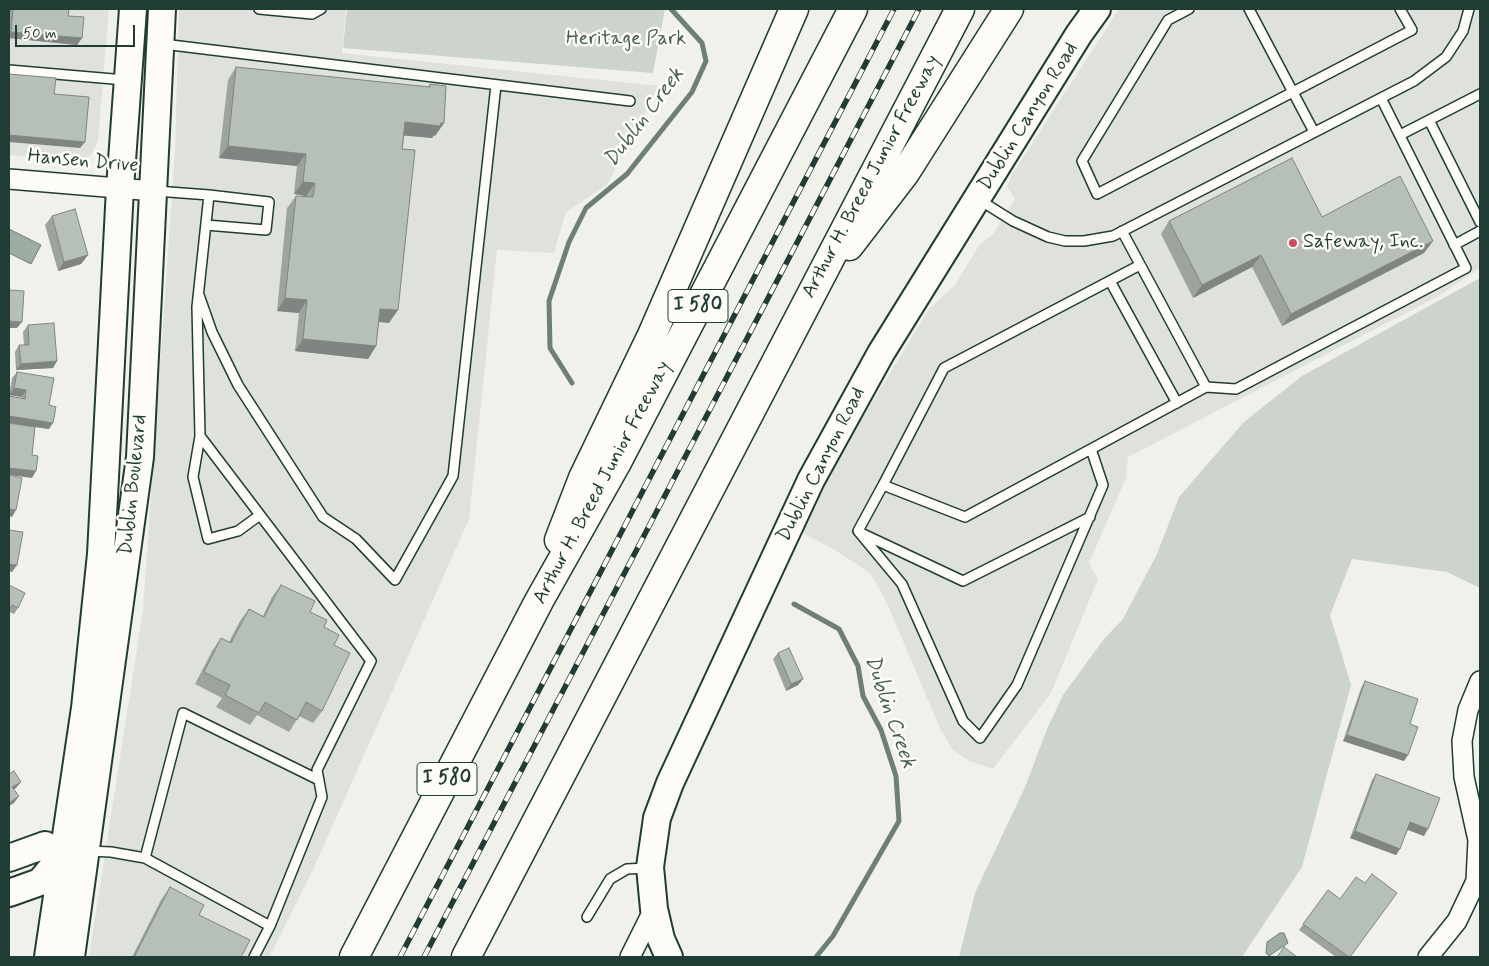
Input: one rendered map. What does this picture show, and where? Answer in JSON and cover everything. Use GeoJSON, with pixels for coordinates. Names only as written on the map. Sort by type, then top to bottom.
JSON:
{"type":"FeatureCollection","features":[{"type":"Feature","properties":{"kind":"highway"},"geometry":{"type":"LineString","coordinates":[[539,601],[583,478],[652,335],[794,9]]}},
{"type":"Feature","properties":{"kind":"highway","name":"Arthur H. Breed Junior Freeway"},"geometry":{"type":"LineString","coordinates":[[354,957],[539,601],[612,472],[853,9]]}},
{"type":"Feature","properties":{"kind":"highway","name":"Arthur H. Breed Junior Freeway"},"geometry":{"type":"LineString","coordinates":[[466,957],[960,9]]}},
{"type":"Feature","properties":{"kind":"highway"},"geometry":{"type":"LineString","coordinates":[[822,274],[868,224],[905,174],[1009,9]]}},
{"type":"Feature","properties":{"kind":"street","name":"Dublin Boulevard"},"geometry":{"type":"LineString","coordinates":[[71,957],[75,852],[85,708],[101,554],[120,188],[133,9]]}},
{"type":"Feature","properties":{"kind":"street","name":"Dublin Boulevard"},"geometry":{"type":"LineString","coordinates":[[48,957],[75,852],[140,457],[162,9]]}},
{"type":"Feature","properties":{"kind":"street","name":"Dublin Canyon Road"},"geometry":{"type":"LineString","coordinates":[[669,957],[661,939],[654,909],[650,867],[654,831],[665,794],[811,480],[882,353],[1079,34],[1097,9]]}},
{"type":"Feature","properties":{"kind":"street","name":"Hansen Drive"},"geometry":{"type":"LineString","coordinates":[[9,179],[154,191]]}},
{"type":"Feature","properties":{"kind":"street"},"geometry":{"type":"LineString","coordinates":[[1428,957],[1457,921],[1476,881],[1478,840],[1464,777],[1462,741],[1468,710],[1480,682]]}},
{"type":"Feature","properties":{"kind":"street"},"geometry":{"type":"LineString","coordinates":[[9,858],[44,845],[75,852]]}},
{"type":"Feature","properties":{"kind":"street"},"geometry":{"type":"LineString","coordinates":[[9,893],[40,882],[75,852]]}},
{"type":"Feature","properties":{"kind":"street"},"geometry":{"type":"LineString","coordinates":[[630,957],[654,909]]}},
{"type":"Feature","properties":{"kind":"lane"},"geometry":{"type":"LineString","coordinates":[[259,9],[312,14],[321,9]]}},
{"type":"Feature","properties":{"kind":"lane"},"geometry":{"type":"LineString","coordinates":[[1189,9],[1168,20],[1082,161],[1097,194],[1412,30],[1400,9]]}},
{"type":"Feature","properties":{"kind":"lane"},"geometry":{"type":"LineString","coordinates":[[1249,9],[1314,132]]}},
{"type":"Feature","properties":{"kind":"lane"},"geometry":{"type":"LineString","coordinates":[[978,199],[1013,221],[1048,237],[1065,241],[1084,241],[1113,236],[1414,81],[1446,57],[1463,31],[1469,9]]}},
{"type":"Feature","properties":{"kind":"lane"},"geometry":{"type":"LineString","coordinates":[[160,44],[630,101]]}},
{"type":"Feature","properties":{"kind":"lane"},"geometry":{"type":"LineString","coordinates":[[9,70],[128,80]]}},
{"type":"Feature","properties":{"kind":"lane"},"geometry":{"type":"LineString","coordinates":[[199,295],[212,332],[238,385],[323,517],[356,539],[395,580],[453,476],[496,85]]}},
{"type":"Feature","properties":{"kind":"lane"},"geometry":{"type":"LineString","coordinates":[[1400,135],[1480,94]]}},
{"type":"Feature","properties":{"kind":"lane"},"geometry":{"type":"LineString","coordinates":[[883,485],[965,517],[1206,387],[1236,388],[1466,268],[1381,98]]}},
{"type":"Feature","properties":{"kind":"lane"},"geometry":{"type":"LineString","coordinates":[[1429,120],[1480,222]]}},
{"type":"Feature","properties":{"kind":"lane"},"geometry":{"type":"LineString","coordinates":[[154,191],[269,202],[266,230],[206,225]]}},
{"type":"Feature","properties":{"kind":"lane"},"geometry":{"type":"LineString","coordinates":[[209,195],[199,295],[200,436],[193,477],[208,539],[238,531],[260,515]]}},
{"type":"Feature","properties":{"kind":"lane"},"geometry":{"type":"LineString","coordinates":[[1122,231],[1206,387]]}},
{"type":"Feature","properties":{"kind":"lane"},"geometry":{"type":"LineString","coordinates":[[1454,245],[1480,231]]}},
{"type":"Feature","properties":{"kind":"lane"},"geometry":{"type":"LineString","coordinates":[[858,532],[944,368],[1140,265]]}},
{"type":"Feature","properties":{"kind":"lane"},"geometry":{"type":"LineString","coordinates":[[1110,281],[1177,403]]}},
{"type":"Feature","properties":{"kind":"lane"},"geometry":{"type":"LineString","coordinates":[[200,436],[371,661],[316,770],[322,797],[270,926],[254,957]]}},
{"type":"Feature","properties":{"kind":"lane"},"geometry":{"type":"LineString","coordinates":[[858,532],[902,584],[963,721],[980,738],[1017,685],[1103,485],[1091,449]]}},
{"type":"Feature","properties":{"kind":"lane"},"geometry":{"type":"LineString","coordinates":[[858,532],[963,581],[1090,517]]}},
{"type":"Feature","properties":{"kind":"lane"},"geometry":{"type":"LineString","coordinates":[[145,858],[183,713],[319,780]]}},
{"type":"Feature","properties":{"kind":"lane"},"geometry":{"type":"LineString","coordinates":[[75,852],[111,852],[145,858],[270,926]]}},
{"type":"Feature","properties":{"kind":"lane"},"geometry":{"type":"LineString","coordinates":[[587,917],[601,891],[616,874],[628,869],[650,867]]}},
{"type":"Feature","properties":{"kind":"shaded area"},"geometry":{"type":"Polygon","coordinates":[[[9,9],[109,9],[98,141],[91,155],[77,161],[9,155],[9,9]]]}},
{"type":"Feature","properties":{"kind":"shaded area"},"geometry":{"type":"Polygon","coordinates":[[[179,9],[346,9],[342,53],[659,86],[607,185],[566,212],[554,253],[497,250],[469,519],[311,874],[269,957],[89,957],[143,610],[175,150],[179,9]]]}},
{"type":"Feature","properties":{"kind":"shaded area"},"geometry":{"type":"Polygon","coordinates":[[[1119,9],[1480,9],[1480,268],[1437,297],[1128,457],[1126,478],[1089,563],[1098,579],[1051,693],[993,769],[969,761],[952,749],[939,726],[886,601],[870,573],[835,550],[801,532],[835,463],[929,309],[955,285],[980,244],[993,234],[1015,199],[1007,187],[1011,176],[1119,9]]]}},
{"type":"Feature","properties":{"kind":"shaded area"},"geometry":{"type":"Polygon","coordinates":[[[9,229],[41,245],[31,264],[9,253],[9,229]]]}},
{"type":"Feature","properties":{"kind":"shaded area"},"geometry":{"type":"Polygon","coordinates":[[[1280,933],[1284,933],[1288,943],[1269,956],[1266,953],[1267,942],[1280,933]]]}},
{"type":"Feature","properties":{"kind":"green space","name":"Heritage Park"},"geometry":{"type":"Polygon","coordinates":[[[347,9],[665,9],[653,73],[343,48],[347,9]]]}},
{"type":"Feature","properties":{"kind":"green space"},"geometry":{"type":"Polygon","coordinates":[[[1480,278],[1480,588],[1447,572],[1352,559],[1330,615],[1351,685],[1302,867],[1242,957],[959,957],[975,893],[1025,787],[1047,729],[1063,695],[1104,639],[1123,619],[1157,554],[1179,497],[1244,422],[1302,376],[1480,278]]]}},
{"type":"Feature","properties":{"kind":"building"},"geometry":{"type":"Polygon","coordinates":[[[13,9],[69,9],[68,16],[84,17],[82,38],[11,32],[13,9]]]}},
{"type":"Feature","properties":{"kind":"building"},"geometry":{"type":"Polygon","coordinates":[[[236,67],[430,87],[430,84],[446,86],[444,123],[441,123],[440,126],[405,122],[402,149],[415,150],[398,310],[380,309],[376,346],[303,339],[307,300],[285,298],[296,196],[313,197],[315,183],[303,182],[306,154],[228,146],[236,67]]]}},
{"type":"Feature","properties":{"kind":"building"},"geometry":{"type":"Polygon","coordinates":[[[9,74],[56,78],[54,94],[89,97],[85,142],[9,135],[9,74]]]}},
{"type":"Feature","properties":{"kind":"building","name":"Safeway, Inc."},"geometry":{"type":"Polygon","coordinates":[[[1292,158],[1322,217],[1400,176],[1433,241],[1291,314],[1261,255],[1202,285],[1169,221],[1292,158]]]}},
{"type":"Feature","properties":{"kind":"building"},"geometry":{"type":"Polygon","coordinates":[[[75,209],[88,255],[64,262],[52,216],[75,209]]]}},
{"type":"Feature","properties":{"kind":"building"},"geometry":{"type":"Polygon","coordinates":[[[9,290],[24,291],[22,322],[9,321],[9,290]]]}},
{"type":"Feature","properties":{"kind":"building"},"geometry":{"type":"Polygon","coordinates":[[[54,323],[57,361],[21,364],[19,345],[29,345],[28,325],[54,323]]]}},
{"type":"Feature","properties":{"kind":"building"},"geometry":{"type":"Polygon","coordinates":[[[17,372],[54,378],[49,405],[56,407],[53,423],[9,416],[9,396],[25,399],[26,390],[14,388],[17,372]]]}},
{"type":"Feature","properties":{"kind":"building"},"geometry":{"type":"Polygon","coordinates":[[[9,423],[35,427],[32,455],[38,456],[36,471],[9,468],[9,423]]]}},
{"type":"Feature","properties":{"kind":"building"},"geometry":{"type":"Polygon","coordinates":[[[9,475],[22,478],[16,510],[9,509],[9,475]]]}},
{"type":"Feature","properties":{"kind":"building"},"geometry":{"type":"Polygon","coordinates":[[[9,530],[23,532],[17,565],[9,564],[9,530]]]}},
{"type":"Feature","properties":{"kind":"building"},"geometry":{"type":"Polygon","coordinates":[[[9,585],[25,593],[18,608],[12,605],[9,611],[9,585]]]}},
{"type":"Feature","properties":{"kind":"building"},"geometry":{"type":"Polygon","coordinates":[[[281,585],[315,601],[310,612],[327,620],[324,627],[339,635],[334,645],[350,653],[322,711],[306,702],[297,720],[265,702],[259,713],[225,695],[230,685],[204,672],[221,638],[231,643],[249,609],[264,617],[281,585]]]}},
{"type":"Feature","properties":{"kind":"building"},"geometry":{"type":"Polygon","coordinates":[[[789,648],[803,679],[791,684],[778,653],[789,648]]]}},
{"type":"Feature","properties":{"kind":"building"},"geometry":{"type":"Polygon","coordinates":[[[1365,681],[1418,699],[1410,724],[1418,727],[1408,755],[1347,735],[1365,681]]]}},
{"type":"Feature","properties":{"kind":"building"},"geometry":{"type":"Polygon","coordinates":[[[14,771],[21,782],[12,787],[19,796],[9,803],[9,774],[14,771]]]}},
{"type":"Feature","properties":{"kind":"building"},"geometry":{"type":"Polygon","coordinates":[[[1376,774],[1440,798],[1428,829],[1410,822],[1400,849],[1355,831],[1376,774]]]}},
{"type":"Feature","properties":{"kind":"building"},"geometry":{"type":"Polygon","coordinates":[[[1372,874],[1397,893],[1349,957],[1303,924],[1328,890],[1340,899],[1356,877],[1365,883],[1372,874]]]}},
{"type":"Feature","properties":{"kind":"building"},"geometry":{"type":"Polygon","coordinates":[[[170,887],[204,905],[199,915],[250,940],[241,957],[134,957],[170,887]]]}},
{"type":"Feature","properties":{"kind":"building"},"geometry":{"type":"Polygon","coordinates":[[[1284,947],[1297,957],[1277,957],[1284,947]]]}},
{"type":"Feature","properties":{"kind":"waterway","name":"Dublin Creek"},"geometry":{"type":"LineString","coordinates":[[572,383],[550,348],[549,301],[569,242],[586,208],[627,174],[692,92],[706,61],[702,43],[671,9]]}},
{"type":"Feature","properties":{"kind":"waterway","name":"Dublin Creek"},"geometry":{"type":"LineString","coordinates":[[794,604],[839,629],[858,666],[863,696],[881,730],[896,776],[899,821],[833,936],[816,957]]}},
{"type":"Feature","properties":{"kind":"railway"},"geometry":{"type":"LineString","coordinates":[[400,957],[894,9]]}},
{"type":"Feature","properties":{"kind":"railway"},"geometry":{"type":"LineString","coordinates":[[424,957],[919,9]]}},
{"type":"Feature","properties":{"kind":"place","name":"Safeway, Inc."},"geometry":{"type":"Point","coordinates":[1293,243]}}]}
